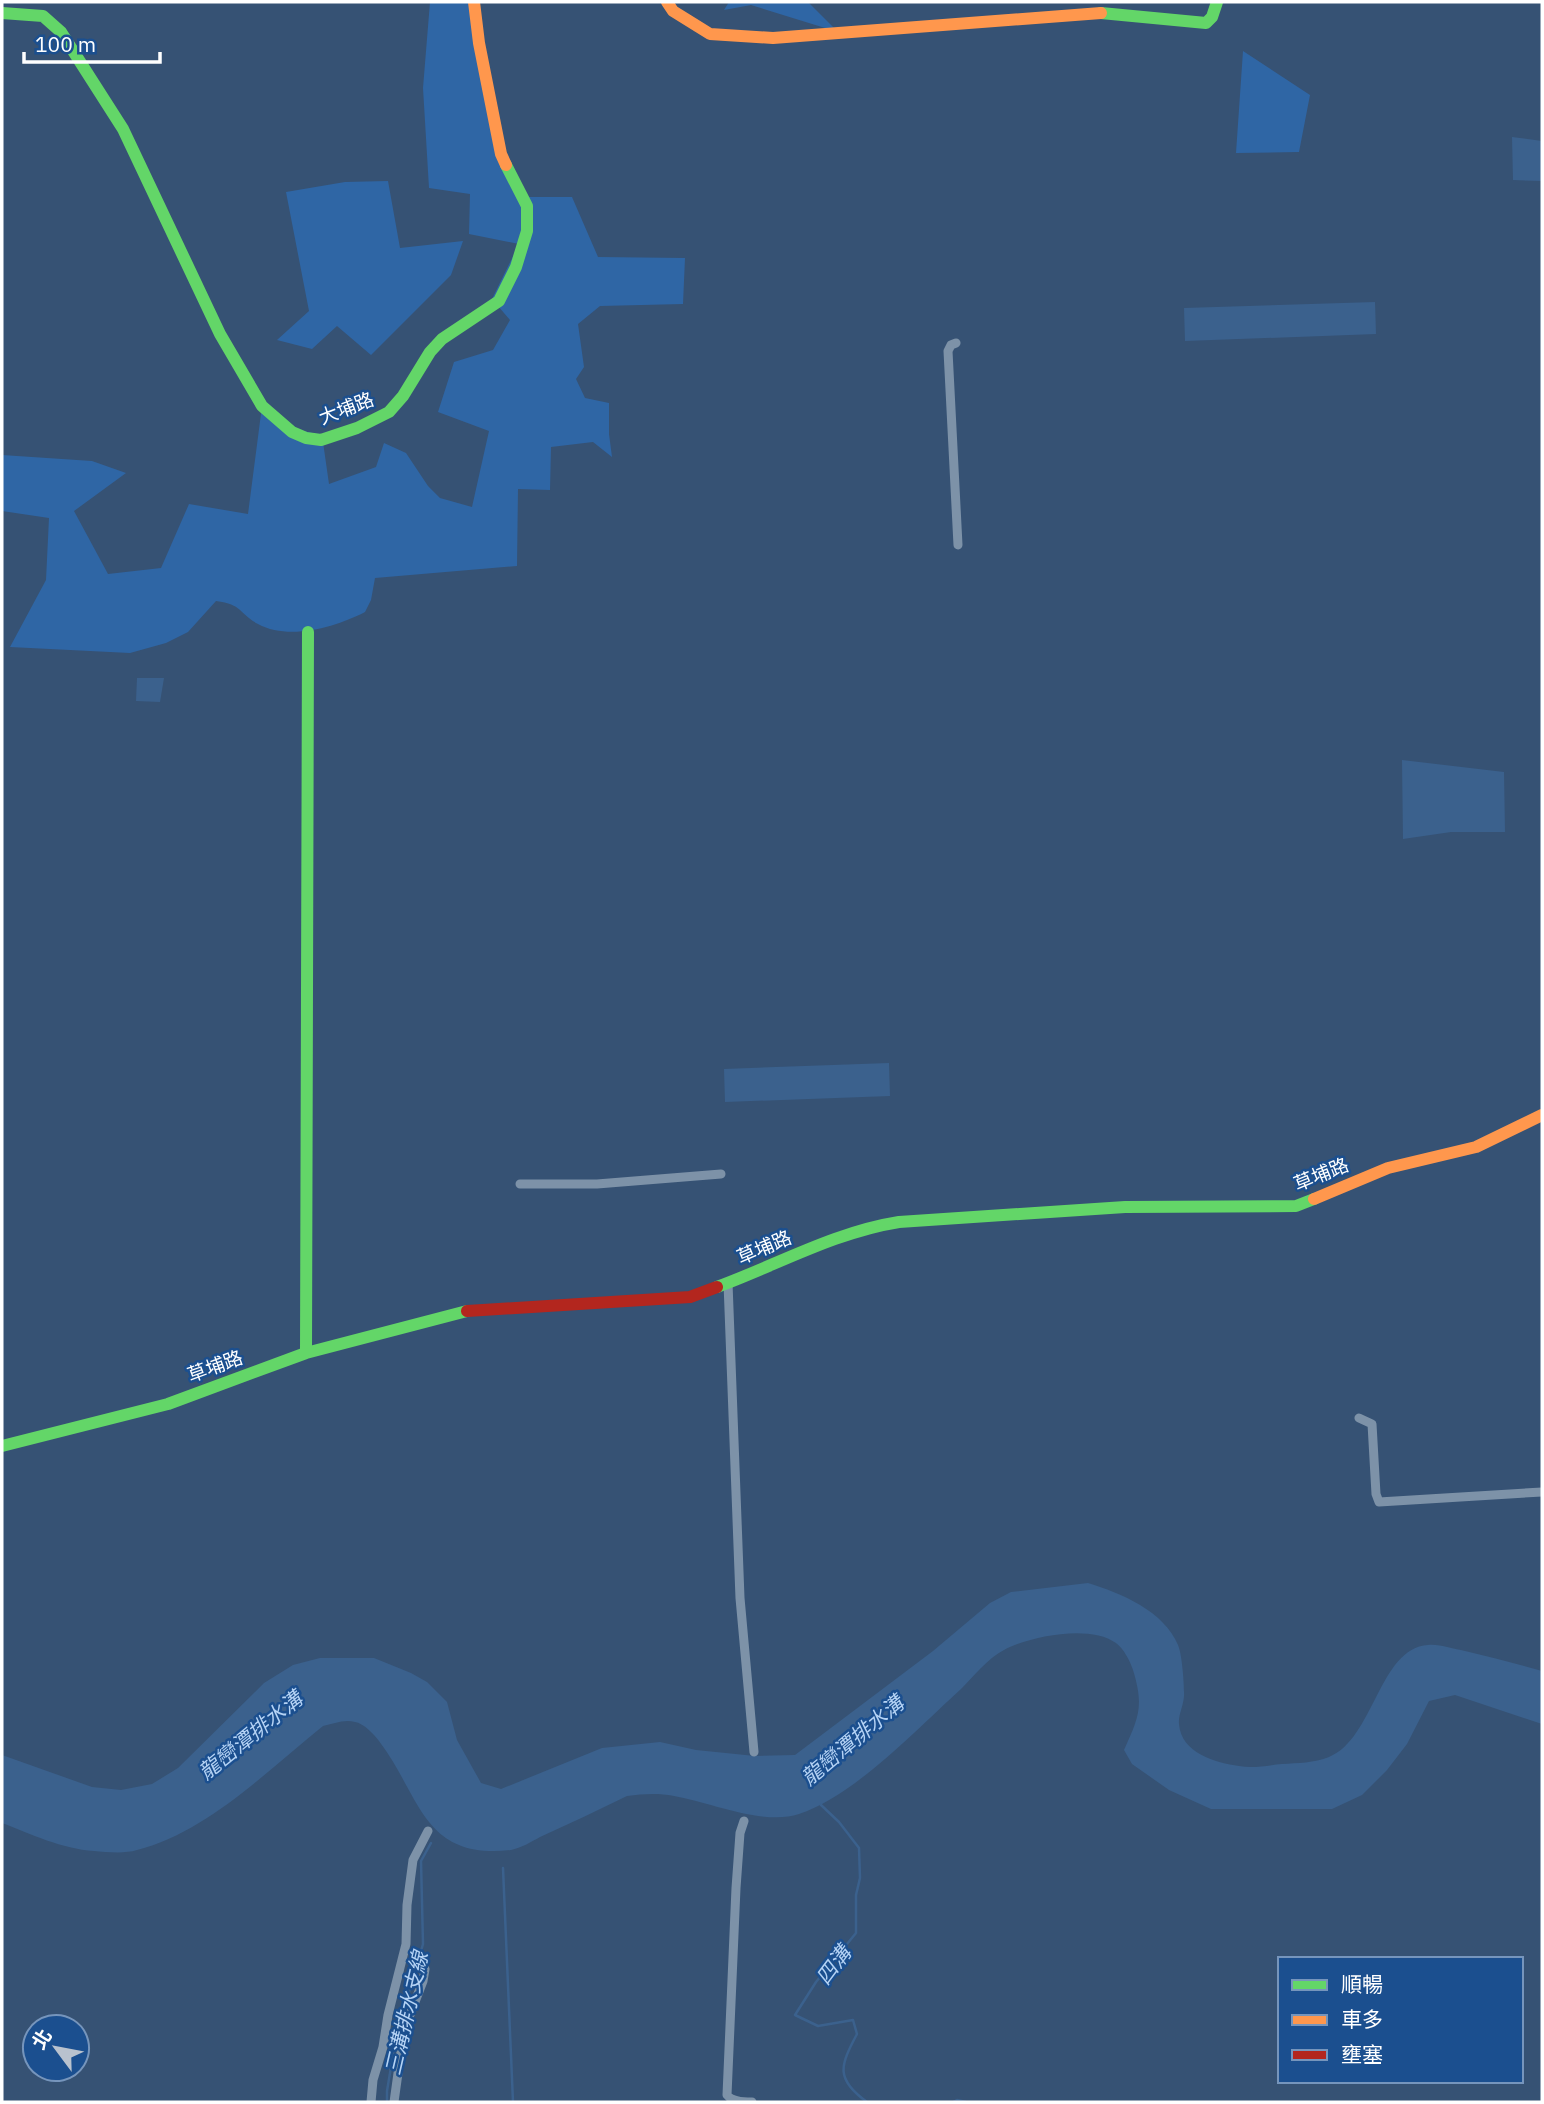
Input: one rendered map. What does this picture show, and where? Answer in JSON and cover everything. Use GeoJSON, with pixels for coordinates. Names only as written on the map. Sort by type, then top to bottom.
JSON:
{"type":"FeatureCollection","features":[{"type":"Feature","properties":{"kind":"street","name":"大埔路"},"geometry":{"type":"LineString","coordinates":[[2,13],[43,16],[61,32],[123,129],[220,334],[262,406],[292,432],[321,440],[357,428],[389,412],[442,339],[499,301],[516,267],[527,231],[527,206],[501,154],[479,43],[474,2]]}},
{"type":"Feature","properties":{"kind":"street"},"geometry":{"type":"LineString","coordinates":[[667,2],[673,11],[710,34],[773,38],[1084,13],[1119,13],[1206,23],[1212,17],[1217,2]]}},
{"type":"Feature","properties":{"kind":"street"},"geometry":{"type":"LineString","coordinates":[[956,343],[951,345],[948,351],[958,545]]}},
{"type":"Feature","properties":{"kind":"street"},"geometry":{"type":"LineString","coordinates":[[306,1353],[309,1227],[309,632]]}},
{"type":"Feature","properties":{"kind":"street","name":"草埔路"},"geometry":{"type":"LineString","coordinates":[[2,1446],[168,1404],[306,1353],[468,1311],[690,1297],[801,1252],[880,1225],[1125,1207],[1296,1206],[1388,1168],[1476,1147],[1542,1115]]}},
{"type":"Feature","properties":{"kind":"street"},"geometry":{"type":"LineString","coordinates":[[520,1184],[597,1184],[721,1174]]}},
{"type":"Feature","properties":{"kind":"street"},"geometry":{"type":"LineString","coordinates":[[728,1283],[740,1598],[754,1752]]}},
{"type":"Feature","properties":{"kind":"street"},"geometry":{"type":"LineString","coordinates":[[1359,1418],[1372,1424],[1376,1494],[1379,1502],[1542,1492]]}},
{"type":"Feature","properties":{"kind":"street"},"geometry":{"type":"LineString","coordinates":[[744,1821],[740,1833],[736,1888],[727,2095],[738,2101],[752,2102]]}},
{"type":"Feature","properties":{"kind":"street"},"geometry":{"type":"LineString","coordinates":[[371,2102],[373,2080],[406,1944],[407,1905],[413,1860],[428,1831]]}},
{"type":"Feature","properties":{"kind":"street"},"geometry":{"type":"LineString","coordinates":[[394,2102],[404,2030],[425,1969]]}},
{"type":"Feature","properties":{"kind":"shaded area"},"geometry":{"type":"Polygon","coordinates":[[[430,2],[473,2],[497,147],[522,197],[572,197],[598,257],[685,258],[683,304],[600,306],[578,324],[584,367],[576,379],[585,398],[609,403],[612,457],[593,442],[551,447],[550,490],[518,489],[517,566],[375,578],[371,600],[365,612],[340,623],[298,632],[270,629],[258,624],[236,607],[216,601],[188,632],[166,643],[130,653],[10,647],[46,580],[49,518],[2,511],[2,455],[92,461],[126,473],[74,511],[108,574],[161,568],[189,504],[248,514],[262,406],[289,428],[322,435],[329,484],[376,467],[384,443],[406,453],[428,486],[440,498],[472,507],[489,431],[438,412],[454,362],[493,350],[510,320],[492,299],[519,244],[469,234],[470,194],[429,188],[423,88],[430,2]]]}},
{"type":"Feature","properties":{"kind":"shaded area"},"geometry":{"type":"Polygon","coordinates":[[[729,2],[808,2],[838,32],[751,5],[724,10],[729,2]]]}},
{"type":"Feature","properties":{"kind":"shaded area"},"geometry":{"type":"Polygon","coordinates":[[[1243,51],[1310,95],[1299,152],[1236,153],[1243,51]]]}},
{"type":"Feature","properties":{"kind":"shaded area"},"geometry":{"type":"Polygon","coordinates":[[[388,181],[400,248],[463,241],[451,275],[371,355],[337,326],[312,349],[277,340],[309,311],[286,192],[345,182],[388,181]]]}},
{"type":"Feature","properties":{"kind":"water"},"geometry":{"type":"Polygon","coordinates":[[[1512,137],[1542,141],[1542,181],[1513,180],[1512,137]]]}},
{"type":"Feature","properties":{"kind":"water"},"geometry":{"type":"Polygon","coordinates":[[[1375,302],[1376,334],[1185,341],[1184,308],[1375,302]]]}},
{"type":"Feature","properties":{"kind":"water"},"geometry":{"type":"Polygon","coordinates":[[[137,678],[164,678],[160,702],[136,701],[137,678]]]}},
{"type":"Feature","properties":{"kind":"water"},"geometry":{"type":"Polygon","coordinates":[[[1402,760],[1504,772],[1505,832],[1451,832],[1403,839],[1402,760]]]}},
{"type":"Feature","properties":{"kind":"water"},"geometry":{"type":"Polygon","coordinates":[[[889,1063],[890,1096],[725,1102],[724,1069],[889,1063]]]}},
{"type":"Feature","properties":{"kind":"water","name":"龍巒潭排水溝"},"geometry":{"type":"Polygon","coordinates":[[[1088,1583],[1140,1605],[1163,1622],[1171,1633],[1178,1645],[1182,1668],[1184,1696],[1179,1720],[1181,1734],[1193,1749],[1210,1759],[1255,1767],[1312,1762],[1329,1757],[1344,1747],[1357,1732],[1398,1661],[1412,1650],[1428,1645],[1465,1651],[1542,1671],[1542,1724],[1455,1695],[1429,1701],[1407,1744],[1387,1770],[1362,1795],[1332,1809],[1211,1809],[1169,1790],[1132,1764],[1124,1750],[1136,1720],[1139,1702],[1133,1670],[1122,1648],[1105,1637],[1060,1634],[1029,1640],[998,1653],[863,1777],[820,1805],[785,1817],[736,1812],[668,1795],[633,1795],[518,1848],[481,1850],[459,1845],[441,1834],[427,1820],[377,1738],[361,1724],[347,1721],[323,1726],[212,1815],[163,1841],[137,1850],[82,1850],[2,1823],[2,1755],[92,1787],[121,1790],[152,1784],[178,1768],[264,1683],[293,1665],[320,1658],[374,1658],[427,1682],[447,1702],[457,1740],[481,1783],[501,1789],[602,1748],[660,1742],[696,1750],[755,1756],[795,1755],[933,1651],[990,1603],[1011,1592],[1088,1583]]]}},
{"type":"Feature","properties":{"kind":"waterway","name":"四溝"},"geometry":{"type":"LineString","coordinates":[[821,1805],[839,1822],[859,1848],[856,1933],[816,1982],[795,2015],[818,2026],[853,2020],[857,2034],[844,2064],[845,2079],[867,2102]]}},
{"type":"Feature","properties":{"kind":"waterway","name":"三溝排水支線"},"geometry":{"type":"LineString","coordinates":[[387,2102],[396,2037],[423,1944],[421,1861],[431,1843]]}},
{"type":"Feature","properties":{"kind":"waterway"},"geometry":{"type":"LineString","coordinates":[[503,1868],[513,2102]]}},
{"type":"Feature","properties":{"kind":"waterway","name":"四溝"},"geometry":{"type":"LineString","coordinates":[[953,2102],[966,2102]]}},
{"type":"Feature","properties":{"kind":"traffic: fast"},"geometry":{"type":"LineString","coordinates":[[1101,13],[1206,23],[1212,17],[1217,2]]}},
{"type":"Feature","properties":{"kind":"traffic: fast"},"geometry":{"type":"LineString","coordinates":[[2,13],[43,16],[61,32],[123,129],[220,334],[262,406],[292,432],[306,438],[321,440],[357,428],[389,412],[442,339],[499,301],[516,267],[527,231],[527,206],[506,165]]}},
{"type":"Feature","properties":{"kind":"traffic: fast"},"geometry":{"type":"LineString","coordinates":[[306,1353],[308,632]]}},
{"type":"Feature","properties":{"kind":"traffic: fast"},"geometry":{"type":"LineString","coordinates":[[717,1287],[829,1241],[899,1222],[1125,1207],[1296,1206],[1314,1199]]}},
{"type":"Feature","properties":{"kind":"traffic: fast"},"geometry":{"type":"LineString","coordinates":[[2,1446],[168,1404],[306,1353],[467,1311]]}},
{"type":"Feature","properties":{"kind":"traffic: slow"},"geometry":{"type":"LineString","coordinates":[[474,2],[479,43],[501,154],[506,165]]}},
{"type":"Feature","properties":{"kind":"traffic: slow"},"geometry":{"type":"LineString","coordinates":[[667,2],[673,11],[710,34],[773,38],[1101,13]]}},
{"type":"Feature","properties":{"kind":"traffic: slow"},"geometry":{"type":"LineString","coordinates":[[1314,1199],[1388,1168],[1476,1147],[1542,1115]]}},
{"type":"Feature","properties":{"kind":"traffic: jam"},"geometry":{"type":"LineString","coordinates":[[467,1311],[690,1297],[717,1287]]}}]}
